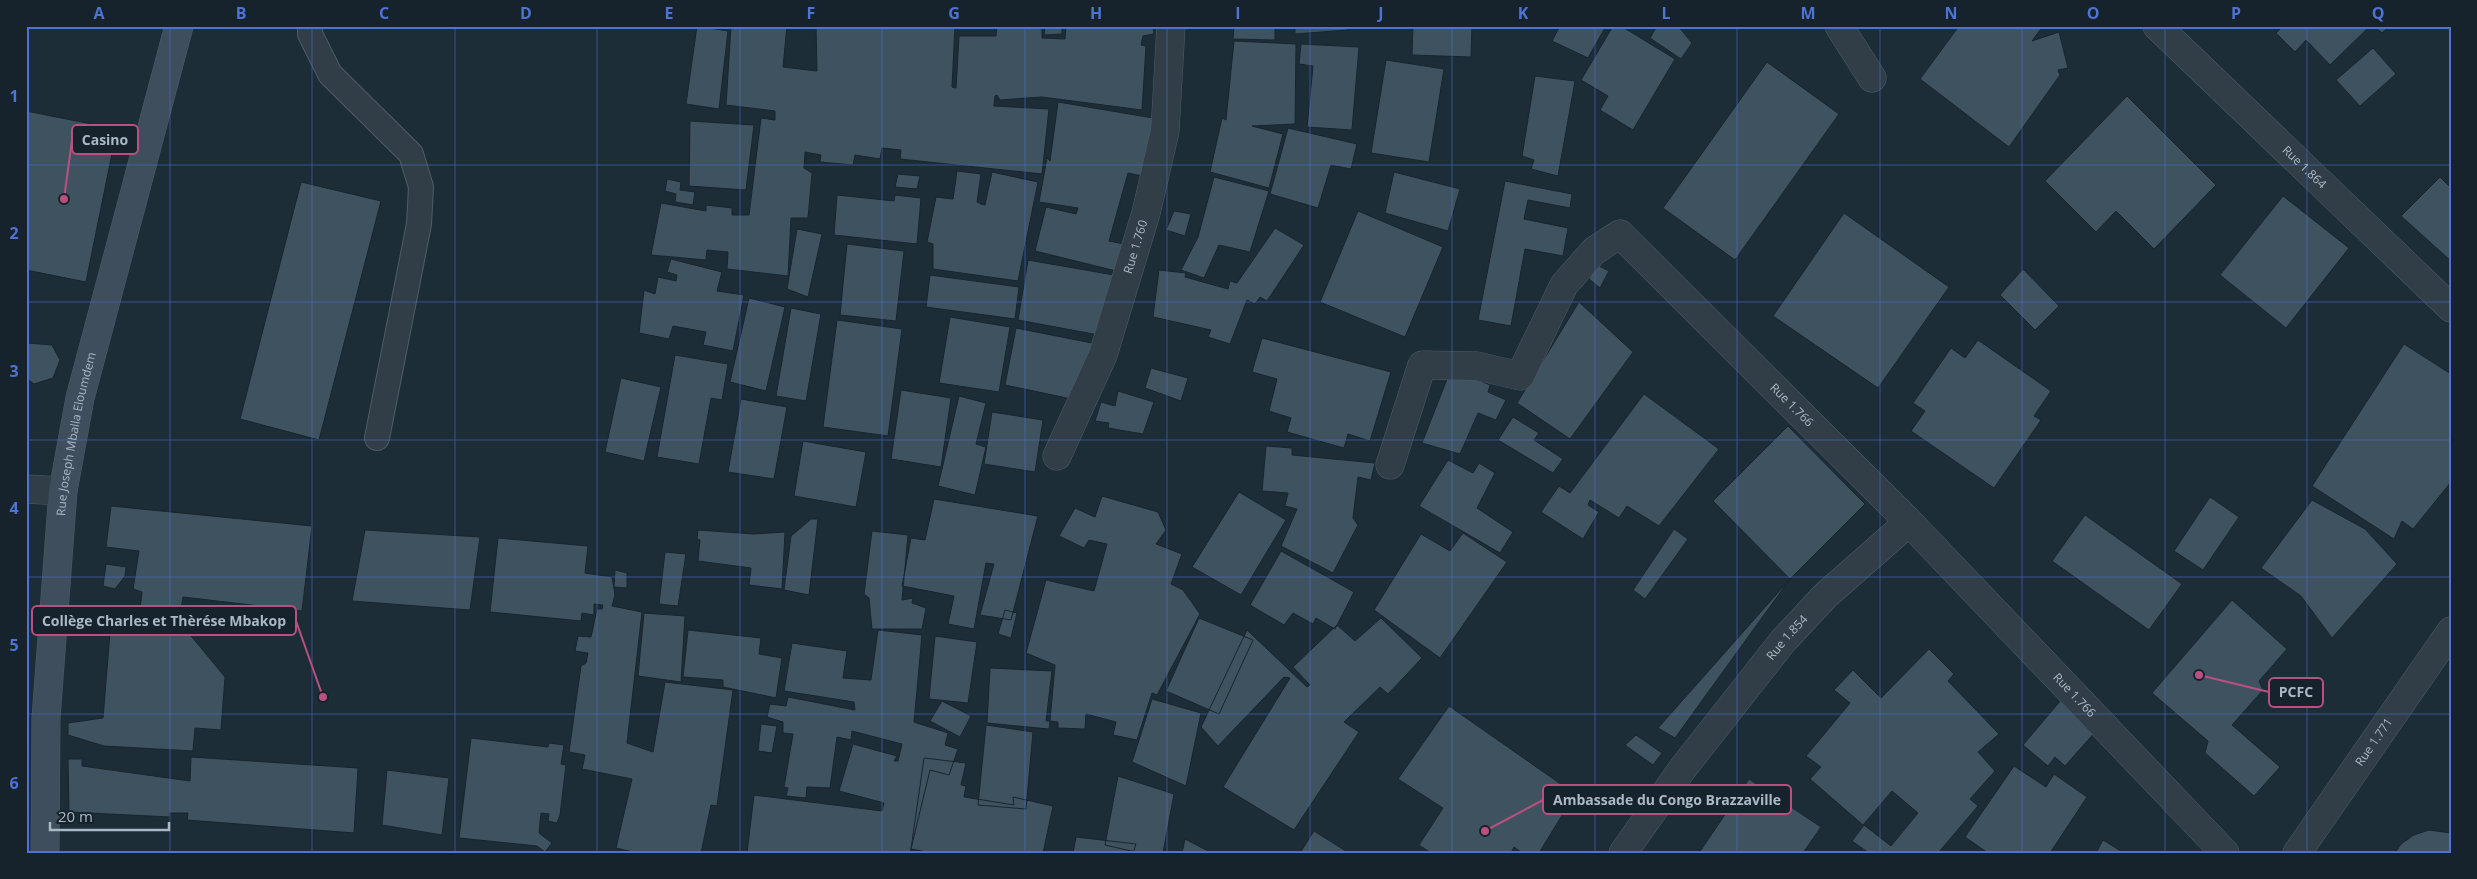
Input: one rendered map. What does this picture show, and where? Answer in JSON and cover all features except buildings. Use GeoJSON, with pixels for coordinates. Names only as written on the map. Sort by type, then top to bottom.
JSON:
{"type":"FeatureCollection","features":[{"type":"Feature","properties":{"kind":"main road","name":"Rue Joseph Mballa Eloumdem"},"geometry":{"type":"LineString","coordinates":[[45,853],[46,718],[63,491],[80,398],[100,317],[180,26]]}},
{"type":"Feature","properties":{"kind":"street","name":"Rue 1.760"},"geometry":{"type":"LineString","coordinates":[[1057,456],[1103,355],[1146,213],[1165,131],[1171,26]]}},
{"type":"Feature","properties":{"kind":"street"},"geometry":{"type":"LineString","coordinates":[[1839,26],[1872,78]]}},
{"type":"Feature","properties":{"kind":"street","name":"Rue 1.864"},"geometry":{"type":"LineString","coordinates":[[2157,26],[2451,308]]}},
{"type":"Feature","properties":{"kind":"street","name":"Rue 1.766"},"geometry":{"type":"LineString","coordinates":[[1390,465],[1422,365],[1477,366],[1520,376],[1564,285],[1594,251],[1620,234],[1909,522],[2225,853]]}},
{"type":"Feature","properties":{"kind":"street"},"geometry":{"type":"LineString","coordinates":[[26,489],[63,491]]}},
{"type":"Feature","properties":{"kind":"street","name":"Rue 1.854"},"geometry":{"type":"LineString","coordinates":[[1623,853],[1682,768],[1783,641],[1826,595],[1909,522]]}},
{"type":"Feature","properties":{"kind":"street","name":"Rue 1.771"},"geometry":{"type":"LineString","coordinates":[[2297,853],[2451,631]]}},
{"type":"Feature","properties":{"kind":"lane"},"geometry":{"type":"LineString","coordinates":[[310,26],[310,34],[330,74],[411,154],[421,187],[419,224],[377,438]]}},
{"type":"Feature","properties":{"kind":"place","name":"Casino"},"geometry":{"type":"Point","coordinates":[64,199]}},
{"type":"Feature","properties":{"kind":"place","name":"PCFC"},"geometry":{"type":"Point","coordinates":[2199,675]}},
{"type":"Feature","properties":{"kind":"place","name":"Collège Charles et Thèrése Mbakop"},"geometry":{"type":"Point","coordinates":[323,697]}},
{"type":"Feature","properties":{"kind":"place","name":"Ambassade du Congo Brazzaville"},"geometry":{"type":"Point","coordinates":[1485,831]}}]}
